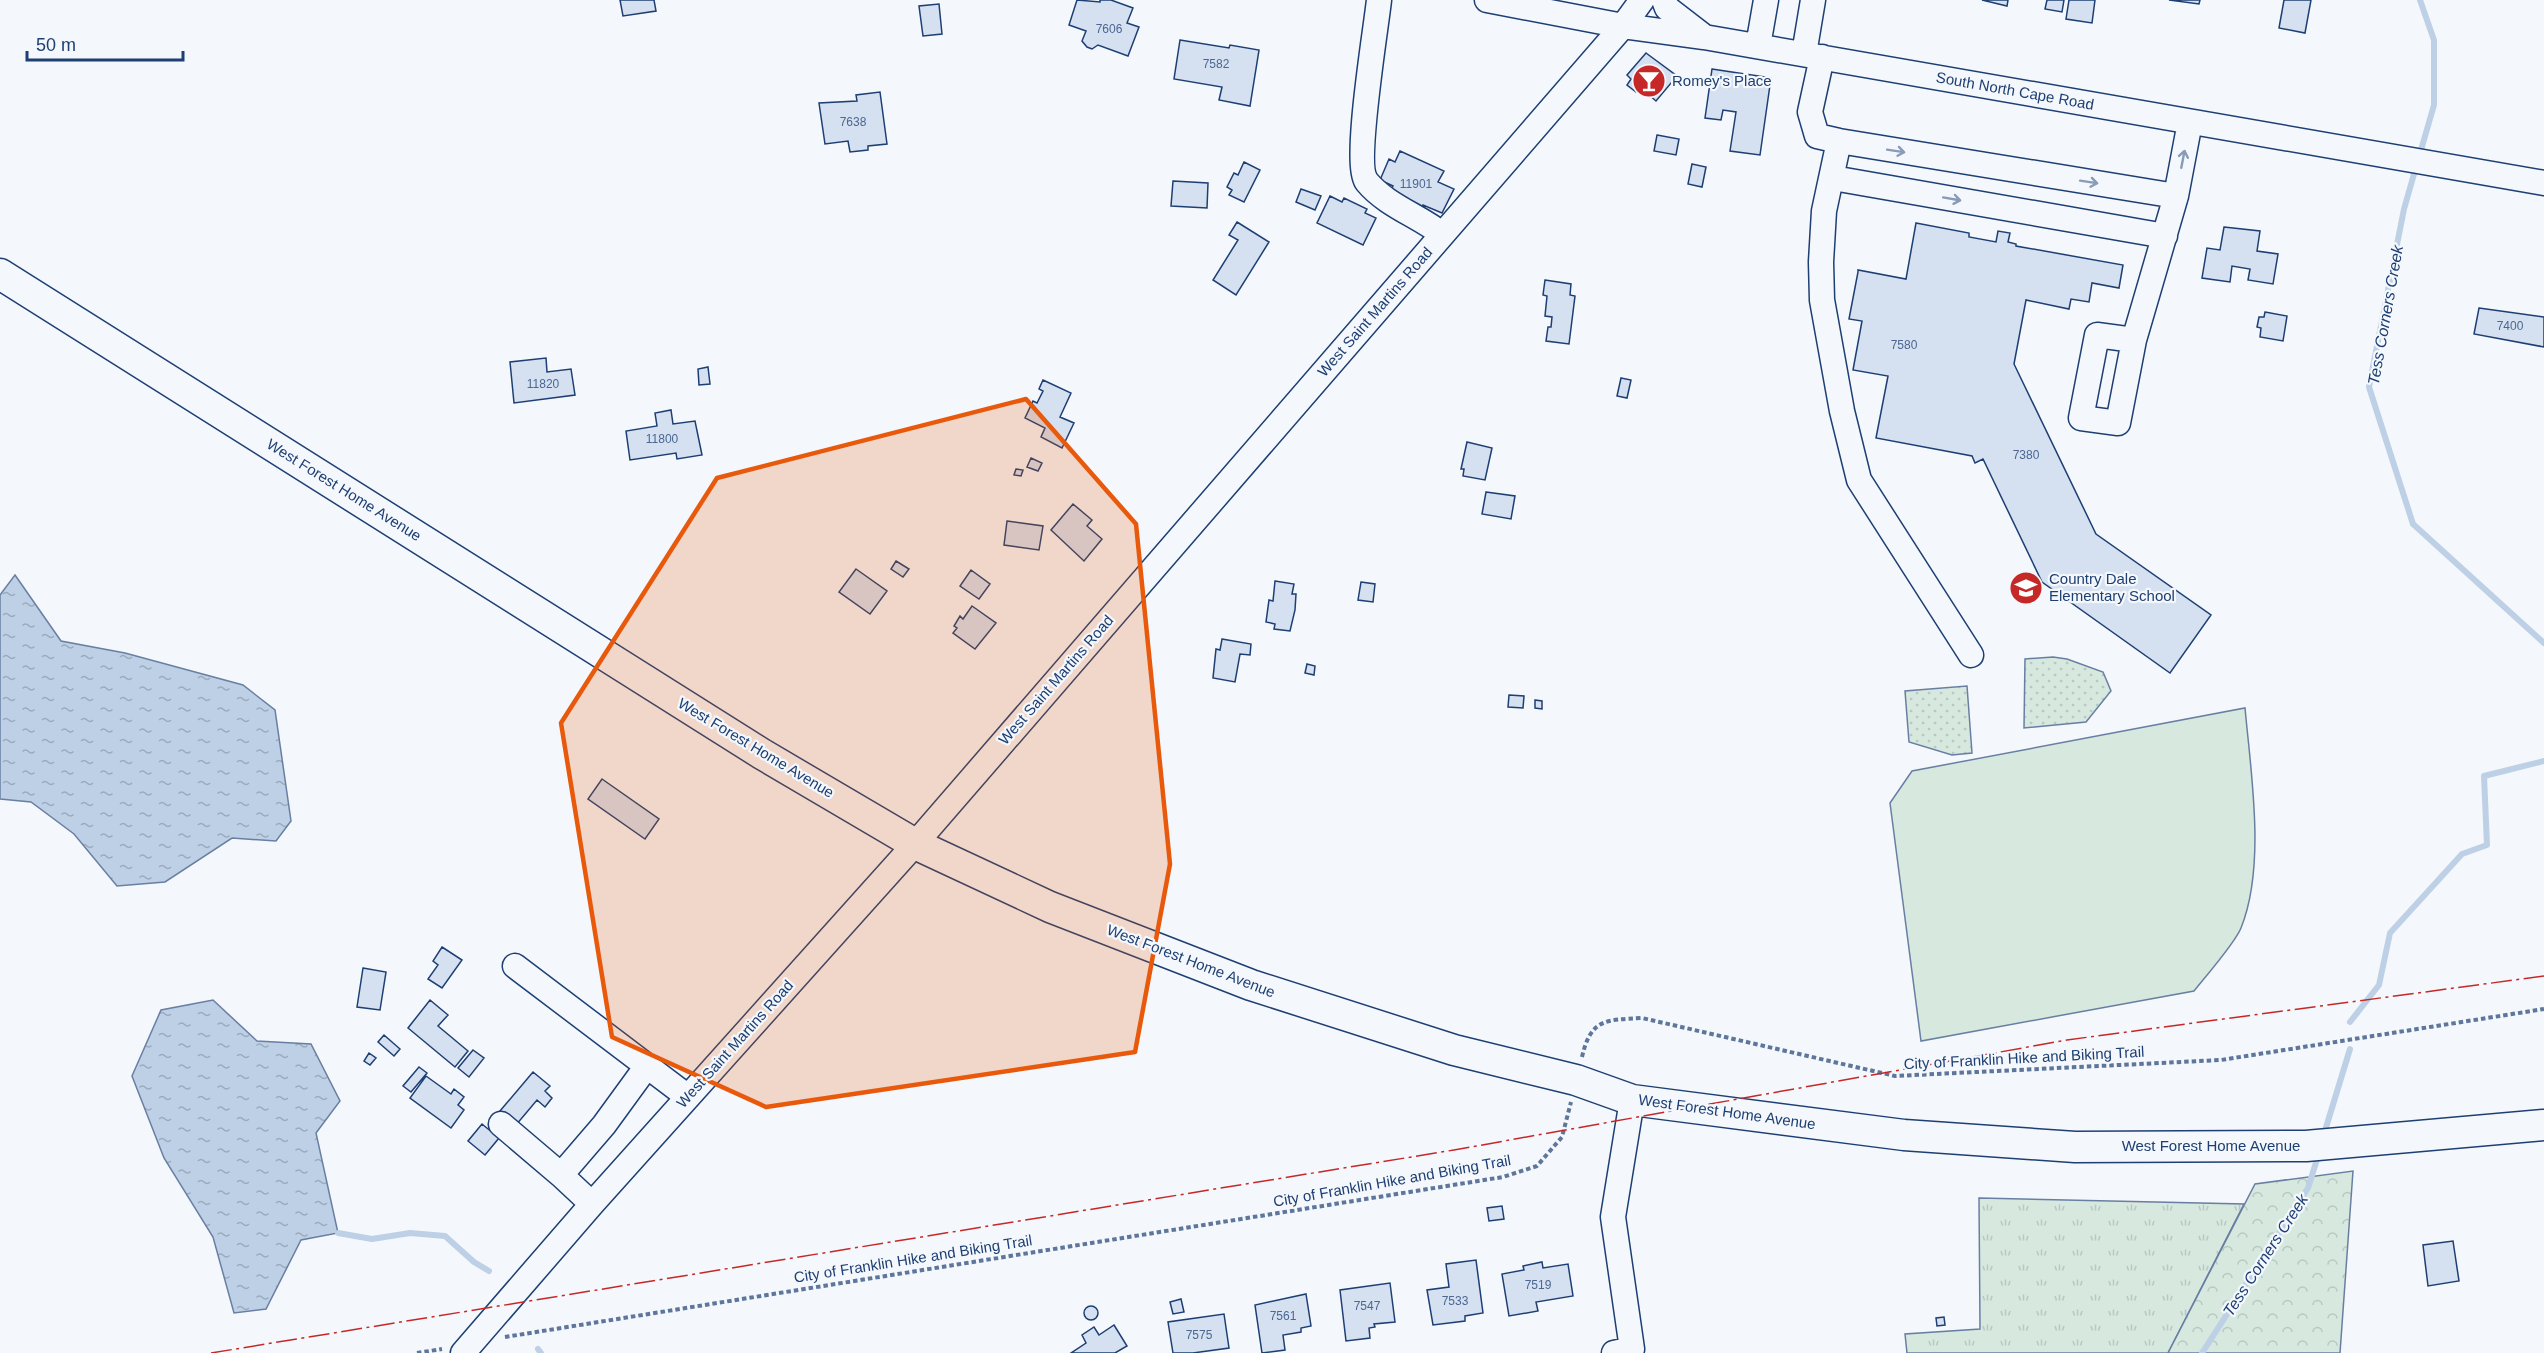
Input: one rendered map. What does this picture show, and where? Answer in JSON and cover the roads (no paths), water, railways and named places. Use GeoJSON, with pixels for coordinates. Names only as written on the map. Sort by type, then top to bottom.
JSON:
{"type":"FeatureCollection","features":[{"type":"Feature","properties":{"kind":"main road","name":"West Forest Home Avenue"},"geometry":{"type":"LineString","coordinates":[[0,274],[762,754],[915,844],[1050,907],[1251,985],[1454,1050],[1576,1080],[1632,1100],[1904,1135],[2075,1147],[2318,1145],[2544,1125]]}},
{"type":"Feature","properties":{"kind":"street"},"geometry":{"type":"LineString","coordinates":[[1379,0],[1362,151],[1365,179],[1376,192],[1442,234]]}},
{"type":"Feature","properties":{"kind":"street","name":"South North Cape Road"},"geometry":{"type":"LineString","coordinates":[[1487,0],[1623,26],[1758,46],[2544,183]]}},
{"type":"Feature","properties":{"kind":"street","name":"West Saint Martins Road"},"geometry":{"type":"LineString","coordinates":[[452,1351],[592,1204],[915,844],[1623,26],[1642,0]]}},
{"type":"Feature","properties":{"kind":"street"},"geometry":{"type":"LineString","coordinates":[[1664,0],[1667,8],[1704,37]]}},
{"type":"Feature","properties":{"kind":"street"},"geometry":{"type":"LineString","coordinates":[[1758,46],[1766,0]]}},
{"type":"Feature","properties":{"kind":"street"},"geometry":{"type":"LineString","coordinates":[[1814,0],[1810,112],[1817,136],[2176,196]]}},
{"type":"Feature","properties":{"kind":"street"},"geometry":{"type":"LineString","coordinates":[[2134,340],[2176,196],[2190,122]]}},
{"type":"Feature","properties":{"kind":"street"},"geometry":{"type":"LineString","coordinates":[[1839,141],[1833,178],[1824,211],[1821,262],[1822,300],[1842,411],[1859,480],[1971,655]]}},
{"type":"Feature","properties":{"kind":"street"},"geometry":{"type":"LineString","coordinates":[[1833,178],[2165,236]]}},
{"type":"Feature","properties":{"kind":"street"},"geometry":{"type":"LineString","coordinates":[[515,966],[688,1097]]}},
{"type":"Feature","properties":{"kind":"street"},"geometry":{"type":"LineString","coordinates":[[561,1175],[604,1125],[647,1066]]}},
{"type":"Feature","properties":{"kind":"street"},"geometry":{"type":"LineString","coordinates":[[1614,1353],[1632,1349],[1613,1217],[1632,1100]]}},
{"type":"Feature","properties":{"kind":"street"},"geometry":{"type":"LineString","coordinates":[[501,1124],[592,1204]]}},
{"type":"Feature","properties":{"kind":"water"},"geometry":{"type":"Polygon","coordinates":[[[15,575],[61,641],[125,653],[243,685],[275,710],[291,821],[276,841],[232,838],[165,882],[117,886],[74,834],[31,802],[0,799],[0,595],[15,575]]]}},
{"type":"Feature","properties":{"kind":"water"},"geometry":{"type":"Polygon","coordinates":[[[213,1000],[257,1041],[311,1044],[340,1101],[316,1133],[338,1233],[301,1240],[266,1309],[234,1313],[213,1237],[164,1158],[132,1076],[161,1010],[213,1000]]]}},
{"type":"Feature","properties":{"kind":"waterway","name":"Tess Corners Creek"},"geometry":{"type":"LineString","coordinates":[[2419,157],[2434,105],[2434,40],[2420,0]]}},
{"type":"Feature","properties":{"kind":"waterway","name":"Tess Corners Creek"},"geometry":{"type":"LineString","coordinates":[[2416,167],[2404,209],[2369,387],[2413,524],[2544,643]]}},
{"type":"Feature","properties":{"kind":"waterway","name":"Tess Corners Creek"},"geometry":{"type":"LineString","coordinates":[[2350,1022],[2379,985],[2390,933],[2462,854],[2487,845],[2484,776],[2544,761]]}},
{"type":"Feature","properties":{"kind":"waterway","name":"Tess Corners Creek"},"geometry":{"type":"LineString","coordinates":[[2324,1134],[2350,1049]]}},
{"type":"Feature","properties":{"kind":"waterway","name":"Tess Corners Creek"},"geometry":{"type":"LineString","coordinates":[[2202,1353],[2308,1188],[2319,1153]]}},
{"type":"Feature","properties":{"kind":"waterway"},"geometry":{"type":"LineString","coordinates":[[338,1233],[372,1239],[410,1233],[445,1236],[474,1262],[489,1271]]}},
{"type":"Feature","properties":{"kind":"waterway"},"geometry":{"type":"LineString","coordinates":[[538,1349],[541,1353]]}},
{"type":"Feature","properties":{"kind":"place","name":"Romey's Place"},"geometry":{"type":"Point","coordinates":[1649,81]}},
{"type":"Feature","properties":{"kind":"place","name":"Country Dale Elementary School"},"geometry":{"type":"Point","coordinates":[2026,588]}}]}
